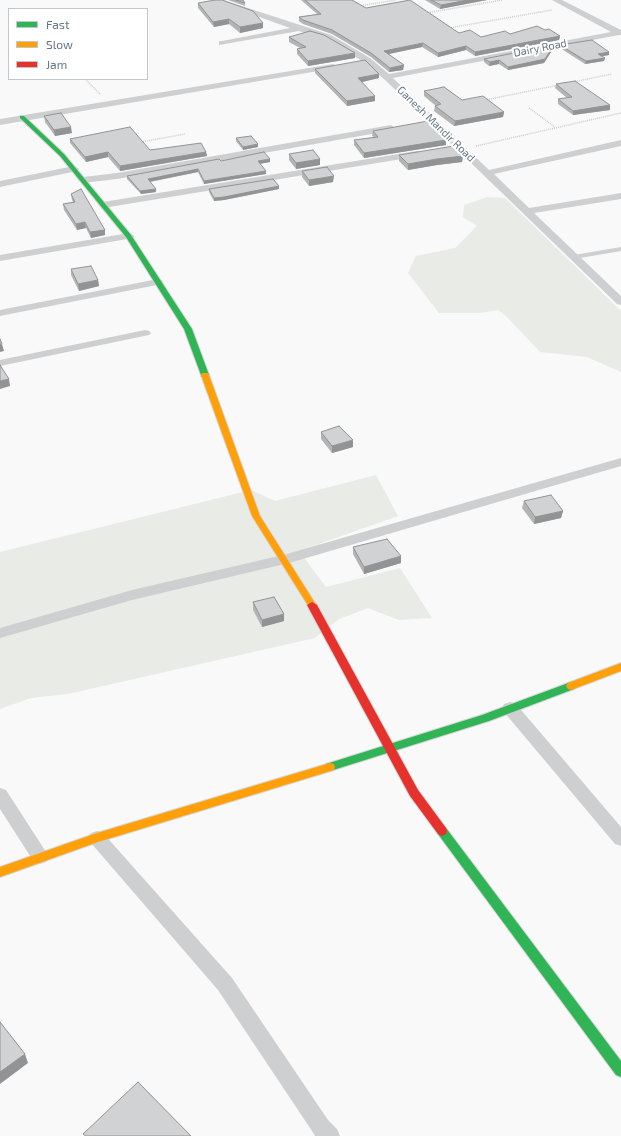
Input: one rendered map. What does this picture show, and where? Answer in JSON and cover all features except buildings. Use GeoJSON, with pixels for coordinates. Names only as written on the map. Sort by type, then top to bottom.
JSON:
{"type":"FeatureCollection","features":[{"type":"Feature","properties":{"kind":"street","name":"Ganesh Mandir Road"},"geometry":{"type":"LineString","coordinates":[[216,0],[328,38],[367,60],[387,77],[429,122],[487,173],[621,302]]}},
{"type":"Feature","properties":{"kind":"street"},"geometry":{"type":"LineString","coordinates":[[556,0],[620,33]]}},
{"type":"Feature","properties":{"kind":"street"},"geometry":{"type":"LineString","coordinates":[[222,43],[298,28]]}},
{"type":"Feature","properties":{"kind":"street","name":"Dairy Road"},"geometry":{"type":"LineString","coordinates":[[387,77],[620,33]]}},
{"type":"Feature","properties":{"kind":"street"},"geometry":{"type":"LineString","coordinates":[[0,122],[22,117],[367,60]]}},
{"type":"Feature","properties":{"kind":"street"},"geometry":{"type":"LineString","coordinates":[[22,117],[62,155],[129,236],[188,329],[256,516],[311,602],[414,793],[621,1071]]}},
{"type":"Feature","properties":{"kind":"street"},"geometry":{"type":"LineString","coordinates":[[83,180],[132,174],[402,126]]}},
{"type":"Feature","properties":{"kind":"street"},"geometry":{"type":"LineString","coordinates":[[487,173],[621,143]]}},
{"type":"Feature","properties":{"kind":"street"},"geometry":{"type":"LineString","coordinates":[[444,149],[460,148]]}},
{"type":"Feature","properties":{"kind":"street"},"geometry":{"type":"LineString","coordinates":[[103,206],[428,152]]}},
{"type":"Feature","properties":{"kind":"street"},"geometry":{"type":"LineString","coordinates":[[0,184],[74,169]]}},
{"type":"Feature","properties":{"kind":"street"},"geometry":{"type":"LineString","coordinates":[[526,211],[621,196]]}},
{"type":"Feature","properties":{"kind":"street"},"geometry":{"type":"LineString","coordinates":[[0,258],[129,236]]}},
{"type":"Feature","properties":{"kind":"street"},"geometry":{"type":"LineString","coordinates":[[0,313],[158,282]]}},
{"type":"Feature","properties":{"kind":"street"},"geometry":{"type":"LineString","coordinates":[[0,363],[145,333]]}},
{"type":"Feature","properties":{"kind":"street"},"geometry":{"type":"LineString","coordinates":[[0,633],[132,595],[284,560],[621,462]]}},
{"type":"Feature","properties":{"kind":"street"},"geometry":{"type":"LineString","coordinates":[[0,872],[97,838],[391,749],[510,708],[621,667]]}},
{"type":"Feature","properties":{"kind":"street"},"geometry":{"type":"LineString","coordinates":[[510,708],[621,839]]}},
{"type":"Feature","properties":{"kind":"street"},"geometry":{"type":"LineString","coordinates":[[0,795],[40,858]]}},
{"type":"Feature","properties":{"kind":"street"},"geometry":{"type":"LineString","coordinates":[[97,838],[225,984],[321,1127],[330,1136]]}},
{"type":"Feature","properties":{"kind":"lane"},"geometry":{"type":"LineString","coordinates":[[574,257],[621,249]]}},
{"type":"Feature","properties":{"kind":"path"},"geometry":{"type":"LineString","coordinates":[[356,7],[396,0]]}},
{"type":"Feature","properties":{"kind":"path"},"geometry":{"type":"LineString","coordinates":[[424,13],[502,0]]}},
{"type":"Feature","properties":{"kind":"path"},"geometry":{"type":"LineString","coordinates":[[444,28],[570,7]]}},
{"type":"Feature","properties":{"kind":"path"},"geometry":{"type":"LineString","coordinates":[[573,82],[612,74]]}},
{"type":"Feature","properties":{"kind":"path"},"geometry":{"type":"LineString","coordinates":[[86,80],[108,103]]}},
{"type":"Feature","properties":{"kind":"path"},"geometry":{"type":"LineString","coordinates":[[479,101],[565,84]]}},
{"type":"Feature","properties":{"kind":"path"},"geometry":{"type":"LineString","coordinates":[[528,108],[556,128]]}},
{"type":"Feature","properties":{"kind":"path"},"geometry":{"type":"LineString","coordinates":[[460,148],[621,113]]}},
{"type":"Feature","properties":{"kind":"path"},"geometry":{"type":"LineString","coordinates":[[140,142],[185,134]]}},
{"type":"Feature","properties":{"kind":"shaded area"},"geometry":{"type":"Polygon","coordinates":[[[487,197],[505,198],[621,311],[621,372],[587,357],[540,352],[506,316],[498,310],[480,313],[439,313],[408,273],[416,256],[455,248],[477,226],[463,217],[464,205],[487,197]]]}},
{"type":"Feature","properties":{"kind":"shaded area"},"geometry":{"type":"Polygon","coordinates":[[[376,475],[398,516],[299,551],[326,587],[400,568],[432,618],[399,620],[368,608],[339,619],[315,638],[68,694],[31,698],[0,709],[0,552],[251,490],[275,501],[376,475]]]}},
{"type":"Feature","properties":{"kind":"traffic: fast"},"geometry":{"type":"LineString","coordinates":[[22,117],[62,155],[129,236],[188,329],[205,375]]}},
{"type":"Feature","properties":{"kind":"traffic: fast"},"geometry":{"type":"LineString","coordinates":[[330,767],[485,718],[571,686]]}},
{"type":"Feature","properties":{"kind":"traffic: fast"},"geometry":{"type":"LineString","coordinates":[[442,831],[621,1071]]}},
{"type":"Feature","properties":{"kind":"traffic: slow"},"geometry":{"type":"LineString","coordinates":[[205,375],[256,516],[312,605]]}},
{"type":"Feature","properties":{"kind":"traffic: slow"},"geometry":{"type":"LineString","coordinates":[[571,686],[621,667]]}},
{"type":"Feature","properties":{"kind":"traffic: slow"},"geometry":{"type":"LineString","coordinates":[[0,872],[97,838],[330,767]]}},
{"type":"Feature","properties":{"kind":"traffic: jam"},"geometry":{"type":"LineString","coordinates":[[312,605],[414,793],[442,831]]}}]}
